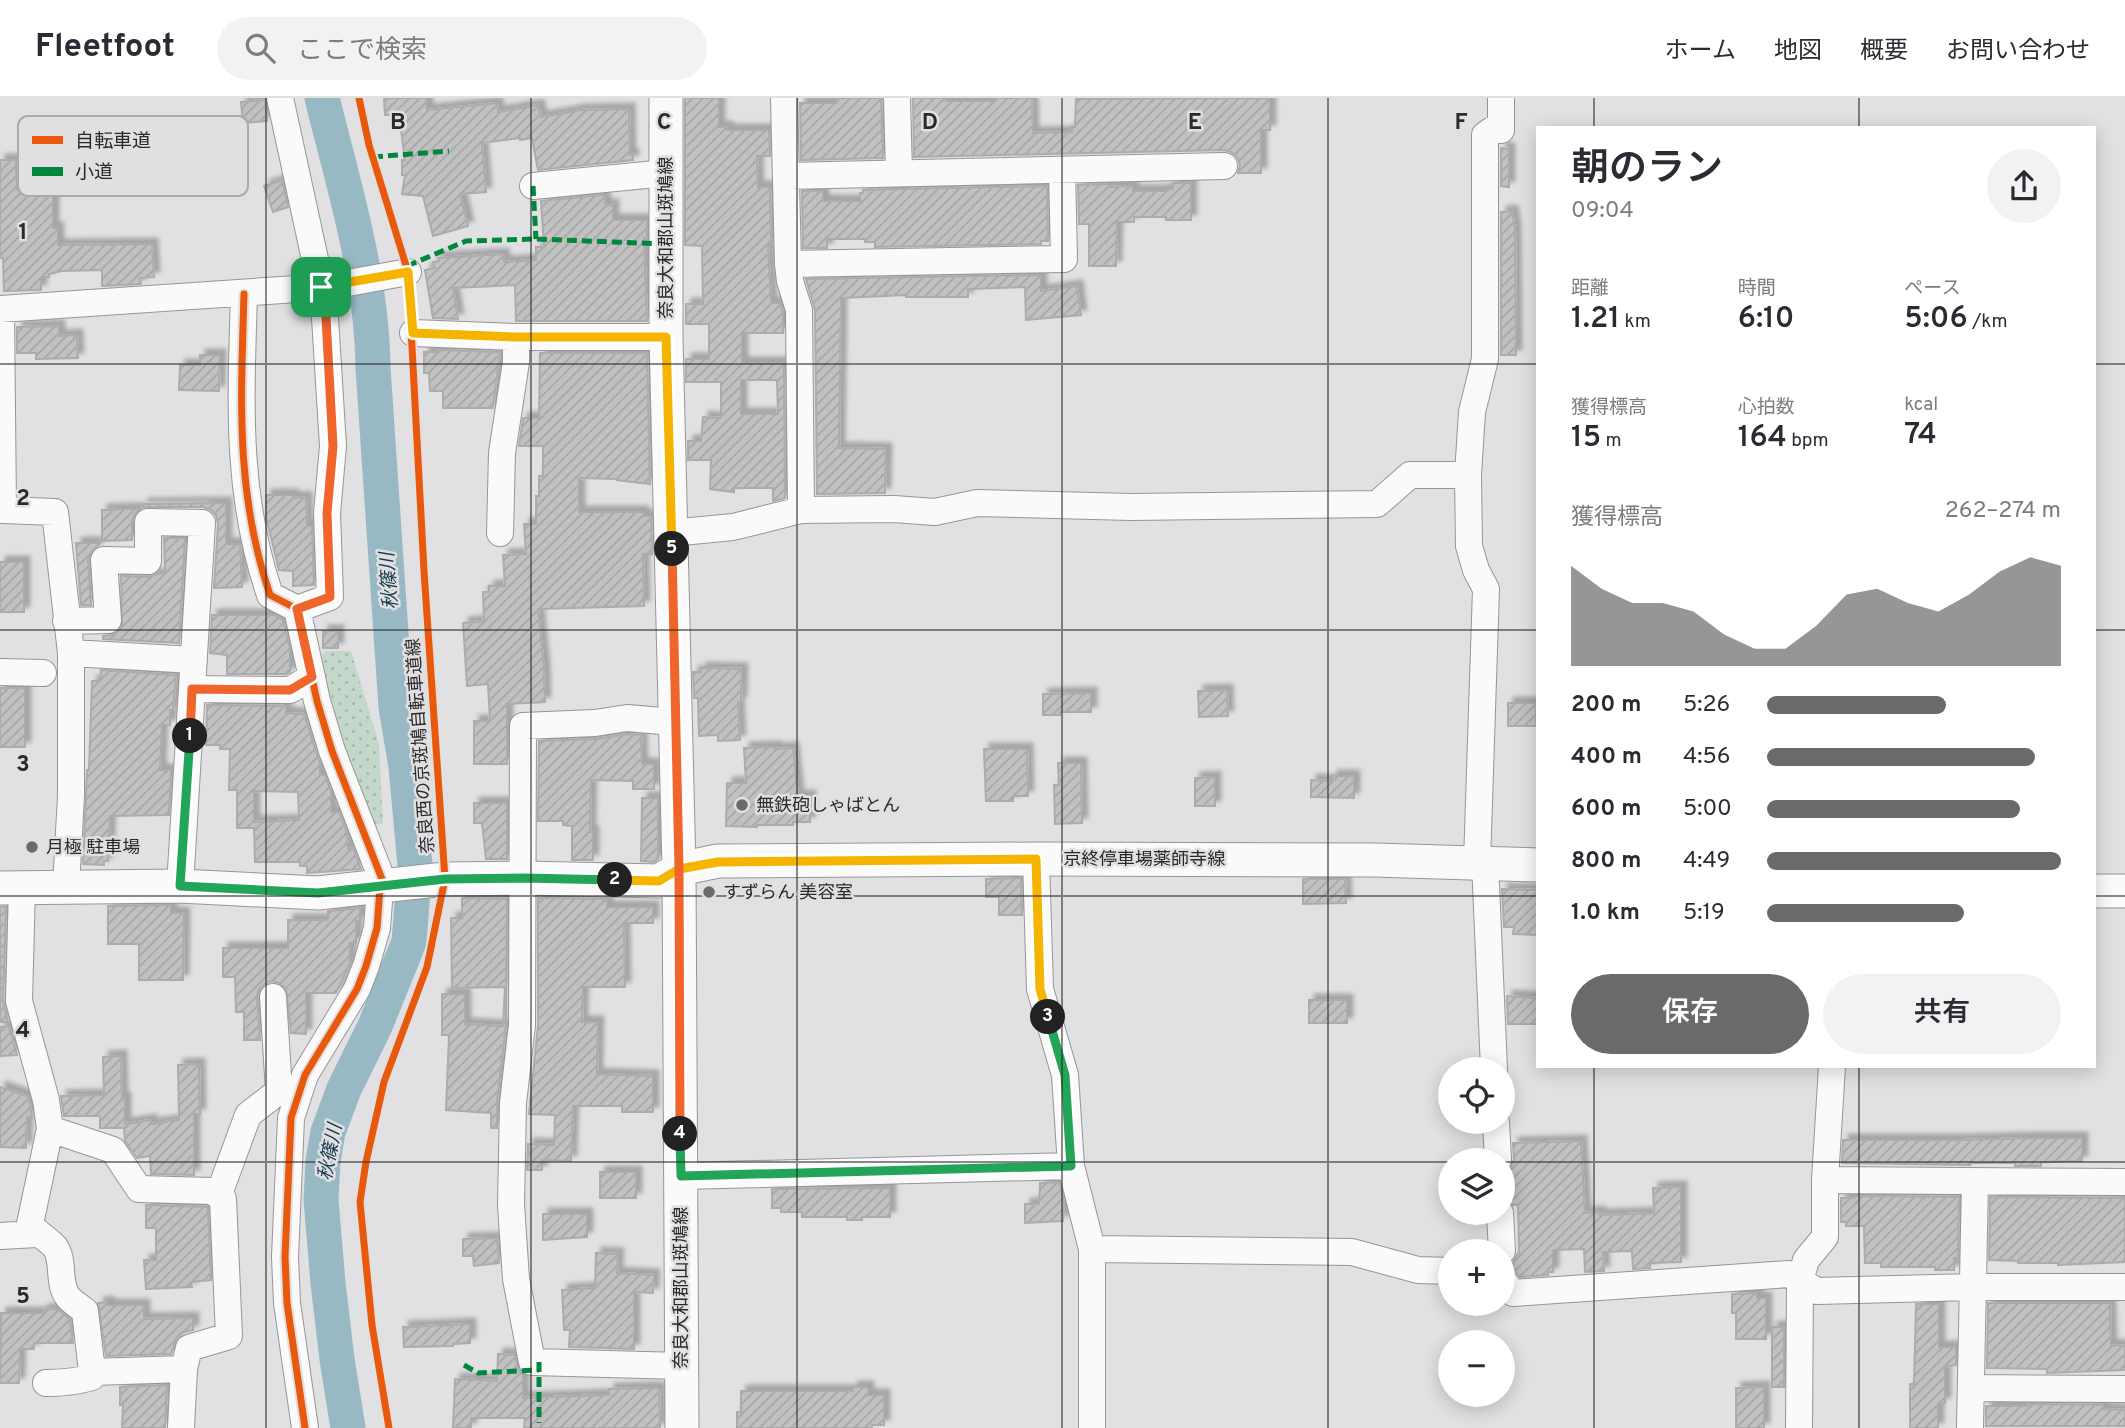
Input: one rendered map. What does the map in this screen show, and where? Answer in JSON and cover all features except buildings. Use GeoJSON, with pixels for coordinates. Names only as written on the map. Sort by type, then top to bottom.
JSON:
{"type":"FeatureCollection","features":[{"type":"Feature","properties":{"kind":"main road","name":"奈良大和郡山斑鳩線"},"geometry":{"type":"LineString","coordinates":[[666,98],[666,337],[679,869],[682,1428]]}},
{"type":"Feature","properties":{"kind":"main road","name":"京終停車場薬師寺線"},"geometry":{"type":"LineString","coordinates":[[11,887],[180,886],[318,893],[445,879],[659,881],[679,869],[718,862],[1036,859],[1481,862],[1536,865]]}},
{"type":"Feature","properties":{"kind":"main road"},"geometry":{"type":"LineString","coordinates":[[2096,891],[2125,891]]}},
{"type":"Feature","properties":{"kind":"street"},"geometry":{"type":"LineString","coordinates":[[244,294],[240,428],[245,492],[258,561],[270,595],[297,609],[330,597],[327,513],[333,446],[324,287],[280,98]]}},
{"type":"Feature","properties":{"kind":"street"},"geometry":{"type":"LineString","coordinates":[[784,98],[788,264],[799,310],[801,510]]}},
{"type":"Feature","properties":{"kind":"street"},"geometry":{"type":"LineString","coordinates":[[897,98],[899,173]]}},
{"type":"Feature","properties":{"kind":"street"},"geometry":{"type":"LineString","coordinates":[[1493,1057],[1481,862],[1486,589],[1476,570],[1469,546],[1468,475],[1472,412],[1485,359],[1485,135],[1492,130],[1501,130],[1501,98]]}},
{"type":"Feature","properties":{"kind":"street"},"geometry":{"type":"LineString","coordinates":[[786,176],[1224,166]]}},
{"type":"Feature","properties":{"kind":"street"},"geometry":{"type":"LineString","coordinates":[[788,264],[1064,259],[1062,170]]}},
{"type":"Feature","properties":{"kind":"street"},"geometry":{"type":"LineString","coordinates":[[533,186],[666,173]]}},
{"type":"Feature","properties":{"kind":"street"},"geometry":{"type":"LineString","coordinates":[[66,886],[71,796],[71,653],[55,512],[3,510],[0,309],[324,287],[406,273]]}},
{"type":"Feature","properties":{"kind":"street"},"geometry":{"type":"LineString","coordinates":[[413,333],[516,337],[666,337]]}},
{"type":"Feature","properties":{"kind":"street"},"geometry":{"type":"LineString","coordinates":[[500,533],[502,453],[516,362],[516,337]]}},
{"type":"Feature","properties":{"kind":"street"},"geometry":{"type":"LineString","coordinates":[[671,533],[733,527],[801,510],[894,509],[936,512],[977,503],[1131,507],[1377,504],[1410,475],[1468,475]]}},
{"type":"Feature","properties":{"kind":"street"},"geometry":{"type":"LineString","coordinates":[[66,621],[108,620],[104,560],[148,561],[148,522],[202,523],[180,886]]}},
{"type":"Feature","properties":{"kind":"street"},"geometry":{"type":"LineString","coordinates":[[297,609],[332,751],[385,887],[380,888],[374,942],[357,989],[305,1075],[291,1118],[285,1257],[287,1303],[304,1428]]}},
{"type":"Feature","properties":{"kind":"street"},"geometry":{"type":"LineString","coordinates":[[71,653],[194,660]]}},
{"type":"Feature","properties":{"kind":"street"},"geometry":{"type":"LineString","coordinates":[[0,672],[43,673]]}},
{"type":"Feature","properties":{"kind":"street"},"geometry":{"type":"LineString","coordinates":[[192,689],[290,690],[312,677]]}},
{"type":"Feature","properties":{"kind":"street"},"geometry":{"type":"LineString","coordinates":[[674,722],[627,718],[595,723],[523,726],[522,1025],[513,1103],[511,1205],[516,1279],[532,1362],[682,1366]]}},
{"type":"Feature","properties":{"kind":"street"},"geometry":{"type":"LineString","coordinates":[[1036,859],[1040,989],[1065,1075],[1071,1166],[1092,1250],[1092,1428]]}},
{"type":"Feature","properties":{"kind":"street"},"geometry":{"type":"LineString","coordinates":[[11,887],[19,1001],[46,1100],[50,1129],[30,1224],[37,1234],[54,1247],[59,1256],[67,1297],[85,1311],[92,1371],[92,1377],[85,1379],[46,1382]]}},
{"type":"Feature","properties":{"kind":"street"},"geometry":{"type":"LineString","coordinates":[[273,997],[279,1091]]}},
{"type":"Feature","properties":{"kind":"street"},"geometry":{"type":"LineString","coordinates":[[1799,1428],[1800,1281],[1806,1260],[1825,1237],[1825,1180],[1832,1068]]}},
{"type":"Feature","properties":{"kind":"street"},"geometry":{"type":"LineString","coordinates":[[219,1194],[248,1115],[305,1075]]}},
{"type":"Feature","properties":{"kind":"street"},"geometry":{"type":"LineString","coordinates":[[50,1129],[113,1150],[139,1189],[212,1191],[223,1199],[229,1336],[189,1348],[184,1369],[181,1428]]}},
{"type":"Feature","properties":{"kind":"street"},"geometry":{"type":"LineString","coordinates":[[681,1176],[1071,1166]]}},
{"type":"Feature","properties":{"kind":"street"},"geometry":{"type":"LineString","coordinates":[[1825,1180],[2125,1182]]}},
{"type":"Feature","properties":{"kind":"street"},"geometry":{"type":"LineString","coordinates":[[1970,1428],[1975,1182]]}},
{"type":"Feature","properties":{"kind":"street"},"geometry":{"type":"LineString","coordinates":[[0,1236],[37,1234]]}},
{"type":"Feature","properties":{"kind":"street"},"geometry":{"type":"LineString","coordinates":[[1092,1250],[1352,1252],[1418,1270],[1438,1270]]}},
{"type":"Feature","properties":{"kind":"street"},"geometry":{"type":"LineString","coordinates":[[1515,1293],[1789,1274],[1817,1291],[2125,1287]]}},
{"type":"Feature","properties":{"kind":"street"},"geometry":{"type":"LineString","coordinates":[[92,1371],[184,1369]]}},
{"type":"Feature","properties":{"kind":"street"},"geometry":{"type":"LineString","coordinates":[[1971,1388],[2125,1389]]}},
{"type":"Feature","properties":{"kind":"green space"},"geometry":{"type":"Polygon","coordinates":[[[325,651],[351,651],[379,744],[383,824],[369,825],[339,748],[319,660],[325,651]]]}},
{"type":"Feature","properties":{"kind":"waterway","name":"秋篠川"},"geometry":{"type":"LineString","coordinates":[[322,98],[355,232],[368,300],[396,707],[406,767],[415,865],[409,942],[375,1026],[344,1089],[328,1132],[323,1161],[321,1200],[328,1283],[348,1428]]}},
{"type":"Feature","properties":{"kind":"marked path"},"geometry":{"type":"LineString","coordinates":[[373,157],[449,151]]}},
{"type":"Feature","properties":{"kind":"marked path"},"geometry":{"type":"LineString","coordinates":[[533,186],[536,239]]}},
{"type":"Feature","properties":{"kind":"marked path"},"geometry":{"type":"LineString","coordinates":[[407,266],[466,241],[536,239],[666,244]]}},
{"type":"Feature","properties":{"kind":"marked path"},"geometry":{"type":"LineString","coordinates":[[539,1362],[539,1423]]}},
{"type":"Feature","properties":{"kind":"marked path"},"geometry":{"type":"LineString","coordinates":[[464,1365],[478,1373],[539,1370]]}},
{"type":"Feature","properties":{"kind":"cycle path","name":"奈良西の京斑鳩自転車道線"},"geometry":{"type":"LineString","coordinates":[[359,98],[369,145],[408,272],[424,571],[445,879],[427,967],[384,1082],[360,1202],[372,1325],[389,1428]]}},
{"type":"Feature","properties":{"kind":"cycle path"},"geometry":{"type":"LineString","coordinates":[[244,294],[243,446],[251,519],[259,557],[270,595],[297,609],[317,701],[332,751],[385,887],[380,888],[377,928],[357,989],[305,1075],[291,1118],[285,1257],[287,1303],[305,1428]]}},
{"type":"Feature","properties":{"kind":"place","name":"無鉄砲しゃばとん"},"geometry":{"type":"Point","coordinates":[742,805]}},
{"type":"Feature","properties":{"kind":"place","name":"月極 駐車場"},"geometry":{"type":"Point","coordinates":[32,847]}},
{"type":"Feature","properties":{"kind":"place","name":"すずらん 美容室"},"geometry":{"type":"Point","coordinates":[709,892]}},
{"type":"Feature","properties":{"kind":"route"},"geometry":{"type":"LineString","coordinates":[[321,287],[326,318],[333,446],[327,513],[330,597],[297,609],[312,677],[290,690],[192,689],[180,886],[318,893],[445,879],[659,881],[679,869],[718,862],[1036,859],[1040,989],[1065,1075],[1071,1166],[681,1176],[679,869],[666,337],[516,337],[413,333],[408,272],[321,287]]}}]}
